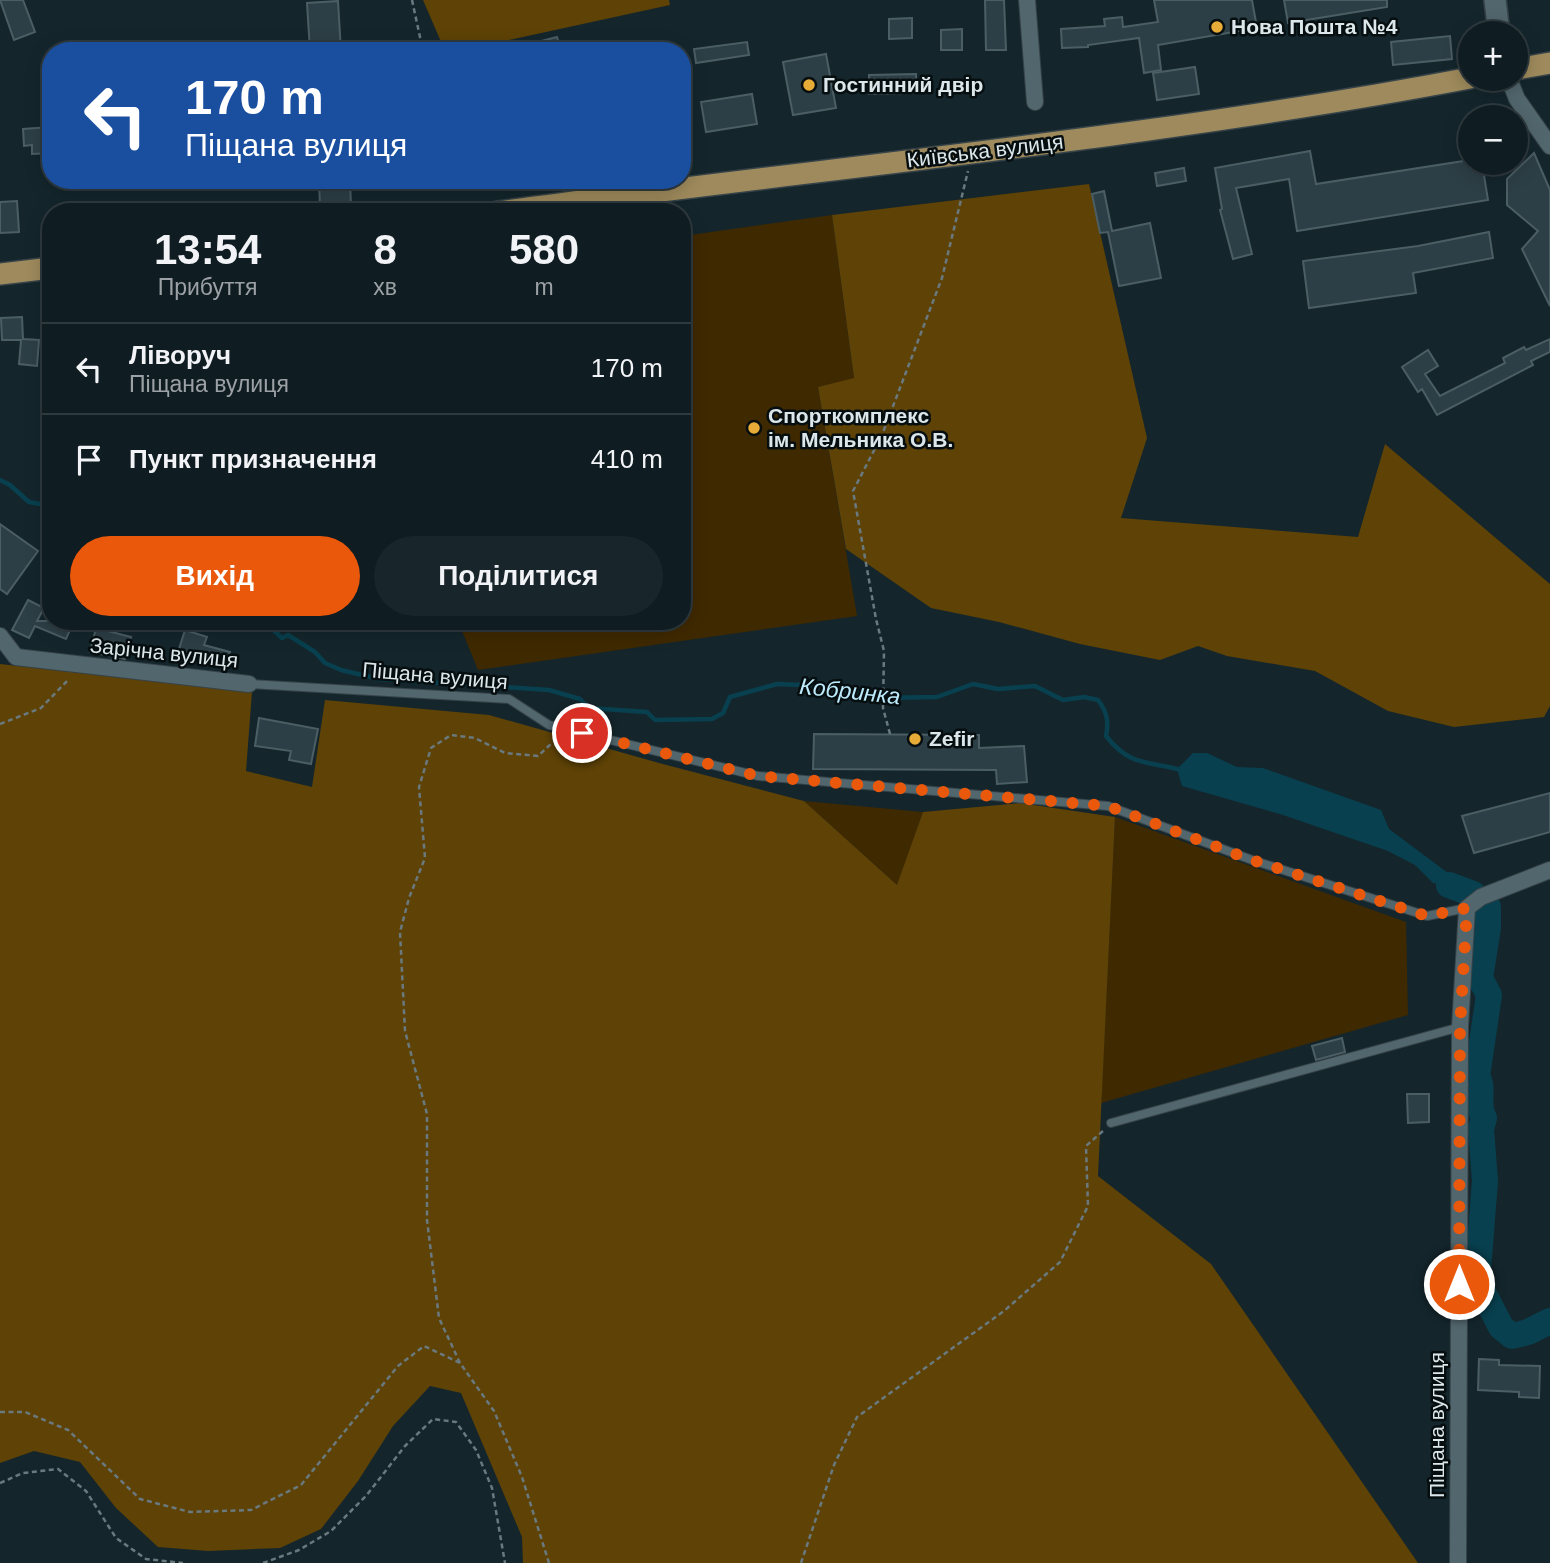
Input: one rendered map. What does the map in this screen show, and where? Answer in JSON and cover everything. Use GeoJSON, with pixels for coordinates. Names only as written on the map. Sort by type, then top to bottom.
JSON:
{"type":"FeatureCollection","features":[{"type":"Feature","properties":{"kind":"main road"},"geometry":{"type":"LineString","coordinates":[[1495,0],[1498,21]]}},
{"type":"Feature","properties":{"kind":"main road"},"geometry":{"type":"LineString","coordinates":[[1528,67],[1550,63]]}},
{"type":"Feature","properties":{"kind":"main road","name":"Київська вулиця"},"geometry":{"type":"LineString","coordinates":[[691,180],[972,154],[1285,110],[1458,80]]}},
{"type":"Feature","properties":{"kind":"main road","name":"Київська вулиця"},"geometry":{"type":"LineString","coordinates":[[531,203],[579,190]]}},
{"type":"Feature","properties":{"kind":"main road"},"geometry":{"type":"LineString","coordinates":[[0,274],[42,269]]}},
{"type":"Feature","properties":{"kind":"street"},"geometry":{"type":"LineString","coordinates":[[1027,0],[1035,102]]}},
{"type":"Feature","properties":{"kind":"street"},"geometry":{"type":"LineString","coordinates":[[1514,91],[1550,145]]}},
{"type":"Feature","properties":{"kind":"street","name":"Зарічна вулиця"},"geometry":{"type":"LineString","coordinates":[[0,636],[16,657],[249,684]]}},
{"type":"Feature","properties":{"kind":"street","name":"Піщана вулиця"},"geometry":{"type":"LineString","coordinates":[[1458,1563],[1460,1027],[1467,908],[1481,897],[1550,870]]}},
{"type":"Feature","properties":{"kind":"lane","name":"Піщана вулиця"},"geometry":{"type":"LineString","coordinates":[[249,684],[509,699],[549,725],[758,776],[1108,806],[1252,860],[1427,916],[1467,908]]}},
{"type":"Feature","properties":{"kind":"lane"},"geometry":{"type":"LineString","coordinates":[[1111,1122],[1460,1027]]}},
{"type":"Feature","properties":{"kind":"path"},"geometry":{"type":"LineString","coordinates":[[412,0],[421,42]]}},
{"type":"Feature","properties":{"kind":"path"},"geometry":{"type":"LineString","coordinates":[[890,734],[883,708],[884,652],[853,491],[883,436],[942,278],[972,154]]}},
{"type":"Feature","properties":{"kind":"path"},"geometry":{"type":"LineString","coordinates":[[0,724],[41,708],[82,665]]}},
{"type":"Feature","properties":{"kind":"path"},"geometry":{"type":"LineString","coordinates":[[549,1563],[522,1477],[494,1411],[460,1363],[439,1318],[428,1220],[427,1114],[405,1031],[400,932],[409,898],[425,858],[419,787],[430,748],[451,735],[475,738],[505,752],[538,756],[554,741],[557,727]]}},
{"type":"Feature","properties":{"kind":"path"},"geometry":{"type":"LineString","coordinates":[[801,1563],[834,1465],[858,1417],[1004,1311],[1060,1262],[1088,1206],[1086,1146],[1111,1122]]}},
{"type":"Feature","properties":{"kind":"path"},"geometry":{"type":"LineString","coordinates":[[0,1412],[24,1412],[68,1430],[140,1499],[190,1512],[251,1510],[301,1485],[398,1366],[424,1346],[460,1363]]}},
{"type":"Feature","properties":{"kind":"path"},"geometry":{"type":"LineString","coordinates":[[263,1563],[299,1550],[331,1531],[366,1496],[405,1446],[433,1419],[456,1422],[476,1450],[492,1488],[505,1563]]}},
{"type":"Feature","properties":{"kind":"path"},"geometry":{"type":"LineString","coordinates":[[0,1483],[23,1473],[58,1469],[86,1490],[116,1538],[146,1559],[183,1563]]}},
{"type":"Feature","properties":{"kind":"shaded area"},"geometry":{"type":"Polygon","coordinates":[[[423,0],[669,0],[670,5],[499,42],[441,42],[423,0]]]}},
{"type":"Feature","properties":{"kind":"shaded area"},"geometry":{"type":"Polygon","coordinates":[[[1089,184],[1147,438],[1121,518],[1358,537],[1385,444],[1550,584],[1550,706],[1544,717],[1454,727],[1388,711],[1315,671],[1227,656],[1198,646],[1160,660],[1080,644],[999,622],[931,608],[846,549],[818,387],[854,378],[832,215],[1089,184]]]}},
{"type":"Feature","properties":{"kind":"shaded area","name":"Спорткомплекс ім. Мельника О.В."},"geometry":{"type":"Polygon","coordinates":[[[832,215],[854,379],[818,387],[857,616],[478,670],[462,630],[691,630],[691,235],[832,215]]]}},
{"type":"Feature","properties":{"kind":"shaded area"},"geometry":{"type":"Polygon","coordinates":[[[0,664],[252,692],[246,771],[312,787],[325,700],[489,715],[804,801],[897,885],[923,812],[1020,803],[1115,817],[1098,1176],[1211,1264],[1418,1563],[523,1563],[522,1537],[461,1393],[430,1386],[393,1426],[358,1481],[321,1529],[280,1548],[208,1551],[158,1547],[116,1508],[80,1462],[34,1451],[0,1463],[0,664]]]}},
{"type":"Feature","properties":{"kind":"shaded area"},"geometry":{"type":"Polygon","coordinates":[[[804,801],[923,812],[898,886],[804,801]]]}},
{"type":"Feature","properties":{"kind":"shaded area"},"geometry":{"type":"Polygon","coordinates":[[[1115,817],[1406,922],[1408,1015],[1101,1103],[1115,817]]]}},
{"type":"Feature","properties":{"kind":"water"},"geometry":{"type":"Polygon","coordinates":[[[1193,753],[1207,753],[1237,767],[1263,768],[1381,810],[1389,829],[1448,873],[1449,885],[1433,883],[1415,865],[1388,851],[1283,815],[1182,786],[1177,769],[1193,753]]]}},
{"type":"Feature","properties":{"kind":"building"},"geometry":{"type":"Polygon","coordinates":[[[0,0],[23,0],[35,32],[14,40],[0,0]]]}},
{"type":"Feature","properties":{"kind":"building"},"geometry":{"type":"Polygon","coordinates":[[[985,0],[1004,0],[1006,50],[986,50],[985,0]]]}},
{"type":"Feature","properties":{"kind":"building"},"geometry":{"type":"Polygon","coordinates":[[[1154,0],[1252,0],[1257,28],[1158,45],[1161,70],[1144,73],[1139,38],[1088,47],[1062,48],[1061,29],[1105,26],[1104,19],[1122,17],[1123,27],[1158,22],[1154,0]]]}},
{"type":"Feature","properties":{"kind":"building"},"geometry":{"type":"Polygon","coordinates":[[[1284,0],[1387,0],[1387,7],[1288,23],[1284,0]]]}},
{"type":"Feature","properties":{"kind":"building"},"geometry":{"type":"Polygon","coordinates":[[[338,1],[340,42],[309,42],[307,3],[338,1]]]}},
{"type":"Feature","properties":{"kind":"building"},"geometry":{"type":"Polygon","coordinates":[[[912,18],[912,38],[889,39],[889,19],[912,18]]]}},
{"type":"Feature","properties":{"kind":"building"},"geometry":{"type":"Polygon","coordinates":[[[962,29],[962,50],[941,50],[941,30],[962,29]]]}},
{"type":"Feature","properties":{"kind":"building"},"geometry":{"type":"Polygon","coordinates":[[[1450,36],[1452,59],[1393,65],[1391,42],[1450,36]]]}},
{"type":"Feature","properties":{"kind":"building"},"geometry":{"type":"Polygon","coordinates":[[[557,37],[558,42],[538,42],[557,37]]]}},
{"type":"Feature","properties":{"kind":"building"},"geometry":{"type":"Polygon","coordinates":[[[747,42],[749,55],[696,63],[694,49],[747,42]]]}},
{"type":"Feature","properties":{"kind":"building","name":"Гостинний двір"},"geometry":{"type":"Polygon","coordinates":[[[826,54],[836,108],[793,115],[783,62],[826,54]]]}},
{"type":"Feature","properties":{"kind":"building"},"geometry":{"type":"Polygon","coordinates":[[[1195,67],[1199,94],[1157,100],[1153,73],[1195,67]]]}},
{"type":"Feature","properties":{"kind":"building"},"geometry":{"type":"Polygon","coordinates":[[[916,74],[916,93],[869,94],[869,75],[916,74]]]}},
{"type":"Feature","properties":{"kind":"building"},"geometry":{"type":"Polygon","coordinates":[[[752,94],[757,124],[706,132],[701,102],[752,94]]]}},
{"type":"Feature","properties":{"kind":"building"},"geometry":{"type":"Polygon","coordinates":[[[42,128],[42,153],[32,154],[32,145],[24,146],[23,129],[42,128]]]}},
{"type":"Feature","properties":{"kind":"building"},"geometry":{"type":"Polygon","coordinates":[[[1310,151],[1316,184],[1458,162],[1458,175],[1484,175],[1488,200],[1297,231],[1289,179],[1236,188],[1252,254],[1233,259],[1220,210],[1222,209],[1215,168],[1310,151]]]}},
{"type":"Feature","properties":{"kind":"building"},"geometry":{"type":"Polygon","coordinates":[[[1534,153],[1550,190],[1550,306],[1522,249],[1538,231],[1507,205],[1507,179],[1511,175],[1528,175],[1528,159],[1534,153]]]}},
{"type":"Feature","properties":{"kind":"building"},"geometry":{"type":"Polygon","coordinates":[[[1184,168],[1186,181],[1157,186],[1155,173],[1184,168]]]}},
{"type":"Feature","properties":{"kind":"building"},"geometry":{"type":"Polygon","coordinates":[[[319,189],[350,189],[351,203],[320,203],[319,189]]]}},
{"type":"Feature","properties":{"kind":"building"},"geometry":{"type":"Polygon","coordinates":[[[1104,191],[1112,231],[1150,223],[1161,278],[1119,286],[1108,232],[1100,233],[1092,194],[1104,191]]]}},
{"type":"Feature","properties":{"kind":"building"},"geometry":{"type":"Polygon","coordinates":[[[17,201],[19,232],[0,233],[0,202],[17,201]]]}},
{"type":"Feature","properties":{"kind":"building"},"geometry":{"type":"Polygon","coordinates":[[[1489,232],[1493,258],[1413,273],[1416,293],[1309,308],[1303,261],[1418,246],[1489,232]]]}},
{"type":"Feature","properties":{"kind":"building"},"geometry":{"type":"Polygon","coordinates":[[[22,317],[23,339],[39,340],[37,366],[19,364],[21,340],[2,340],[1,318],[22,317]]]}},
{"type":"Feature","properties":{"kind":"building"},"geometry":{"type":"Polygon","coordinates":[[[1550,339],[1550,352],[1531,361],[1533,365],[1437,415],[1422,389],[1418,392],[1402,367],[1428,350],[1438,366],[1425,374],[1440,396],[1505,363],[1503,358],[1524,347],[1526,350],[1550,339]]]}},
{"type":"Feature","properties":{"kind":"building"},"geometry":{"type":"Polygon","coordinates":[[[0,524],[38,551],[7,594],[0,589],[0,524]]]}},
{"type":"Feature","properties":{"kind":"building"},"geometry":{"type":"Polygon","coordinates":[[[28,600],[42,607],[37,621],[42,621],[42,629],[35,626],[29,638],[12,630],[28,600]]]}},
{"type":"Feature","properties":{"kind":"building"},"geometry":{"type":"Polygon","coordinates":[[[45,630],[70,630],[66,639],[45,630]]]}},
{"type":"Feature","properties":{"kind":"building"},"geometry":{"type":"Polygon","coordinates":[[[96,630],[131,637],[125,659],[90,652],[96,630]]]}},
{"type":"Feature","properties":{"kind":"building"},"geometry":{"type":"Polygon","coordinates":[[[185,630],[207,637],[204,645],[230,652],[226,665],[178,652],[185,630]]]}},
{"type":"Feature","properties":{"kind":"building"},"geometry":{"type":"Polygon","coordinates":[[[259,718],[318,729],[311,764],[289,760],[291,751],[255,746],[259,718]]]}},
{"type":"Feature","properties":{"kind":"building"},"geometry":{"type":"Polygon","coordinates":[[[814,734],[979,735],[979,748],[1024,746],[1027,782],[997,784],[996,770],[813,769],[814,734]]]}},
{"type":"Feature","properties":{"kind":"building"},"geometry":{"type":"Polygon","coordinates":[[[1550,793],[1550,832],[1474,853],[1462,816],[1550,793]]]}},
{"type":"Feature","properties":{"kind":"building"},"geometry":{"type":"Polygon","coordinates":[[[1342,1038],[1345,1052],[1316,1060],[1312,1046],[1342,1038]]]}},
{"type":"Feature","properties":{"kind":"building"},"geometry":{"type":"Polygon","coordinates":[[[1407,1094],[1429,1094],[1429,1122],[1408,1123],[1407,1094]]]}},
{"type":"Feature","properties":{"kind":"building"},"geometry":{"type":"Polygon","coordinates":[[[1479,1359],[1499,1360],[1499,1365],[1540,1366],[1539,1398],[1519,1397],[1519,1392],[1478,1390],[1479,1359]]]}},
{"type":"Feature","properties":{"kind":"waterway","name":"Кобринка"},"geometry":{"type":"LineString","coordinates":[[0,480],[29,502],[42,504]]}},
{"type":"Feature","properties":{"kind":"waterway","name":"Кобринка"},"geometry":{"type":"LineString","coordinates":[[274,630],[282,638],[288,635],[315,652],[325,663],[341,670],[379,679],[549,690],[580,699],[589,708],[647,712],[655,720],[712,719],[723,713],[730,697],[777,684],[830,686],[879,698],[937,697],[973,684],[998,689],[1035,686],[1063,700],[1084,697],[1098,700],[1106,717],[1106,736],[1122,752],[1138,760],[1177,769]]}},
{"type":"Feature","properties":{"kind":"waterway","name":"Кобринка"},"geometry":{"type":"LineString","coordinates":[[1449,885],[1473,894]]}},
{"type":"Feature","properties":{"kind":"waterway","name":"Кобринка"},"geometry":{"type":"LineString","coordinates":[[1488,907],[1488,928],[1480,978],[1489,995],[1477,1076],[1484,1118],[1481,1129],[1485,1181],[1478,1270],[1483,1292],[1501,1327],[1512,1336],[1528,1332],[1550,1321]]}},
{"type":"Feature","properties":{"kind":"place","name":"Нова Пошта №4"},"geometry":{"type":"Point","coordinates":[1217,27]}},
{"type":"Feature","properties":{"kind":"place","name":"Гостинний двір"},"geometry":{"type":"Point","coordinates":[809,85]}},
{"type":"Feature","properties":{"kind":"place","name":"Спорткомплекс ім. Мельника О.В."},"geometry":{"type":"Point","coordinates":[754,428]}},
{"type":"Feature","properties":{"kind":"place","name":"Zefir"},"geometry":{"type":"Point","coordinates":[915,739]}},
{"type":"Feature","properties":{"kind":"route"},"geometry":{"type":"LineString","coordinates":[[582,733],[758,776],[1108,806],[1252,860],[1427,916],[1467,908],[1460,1027],[1459,1284]]}}]}
